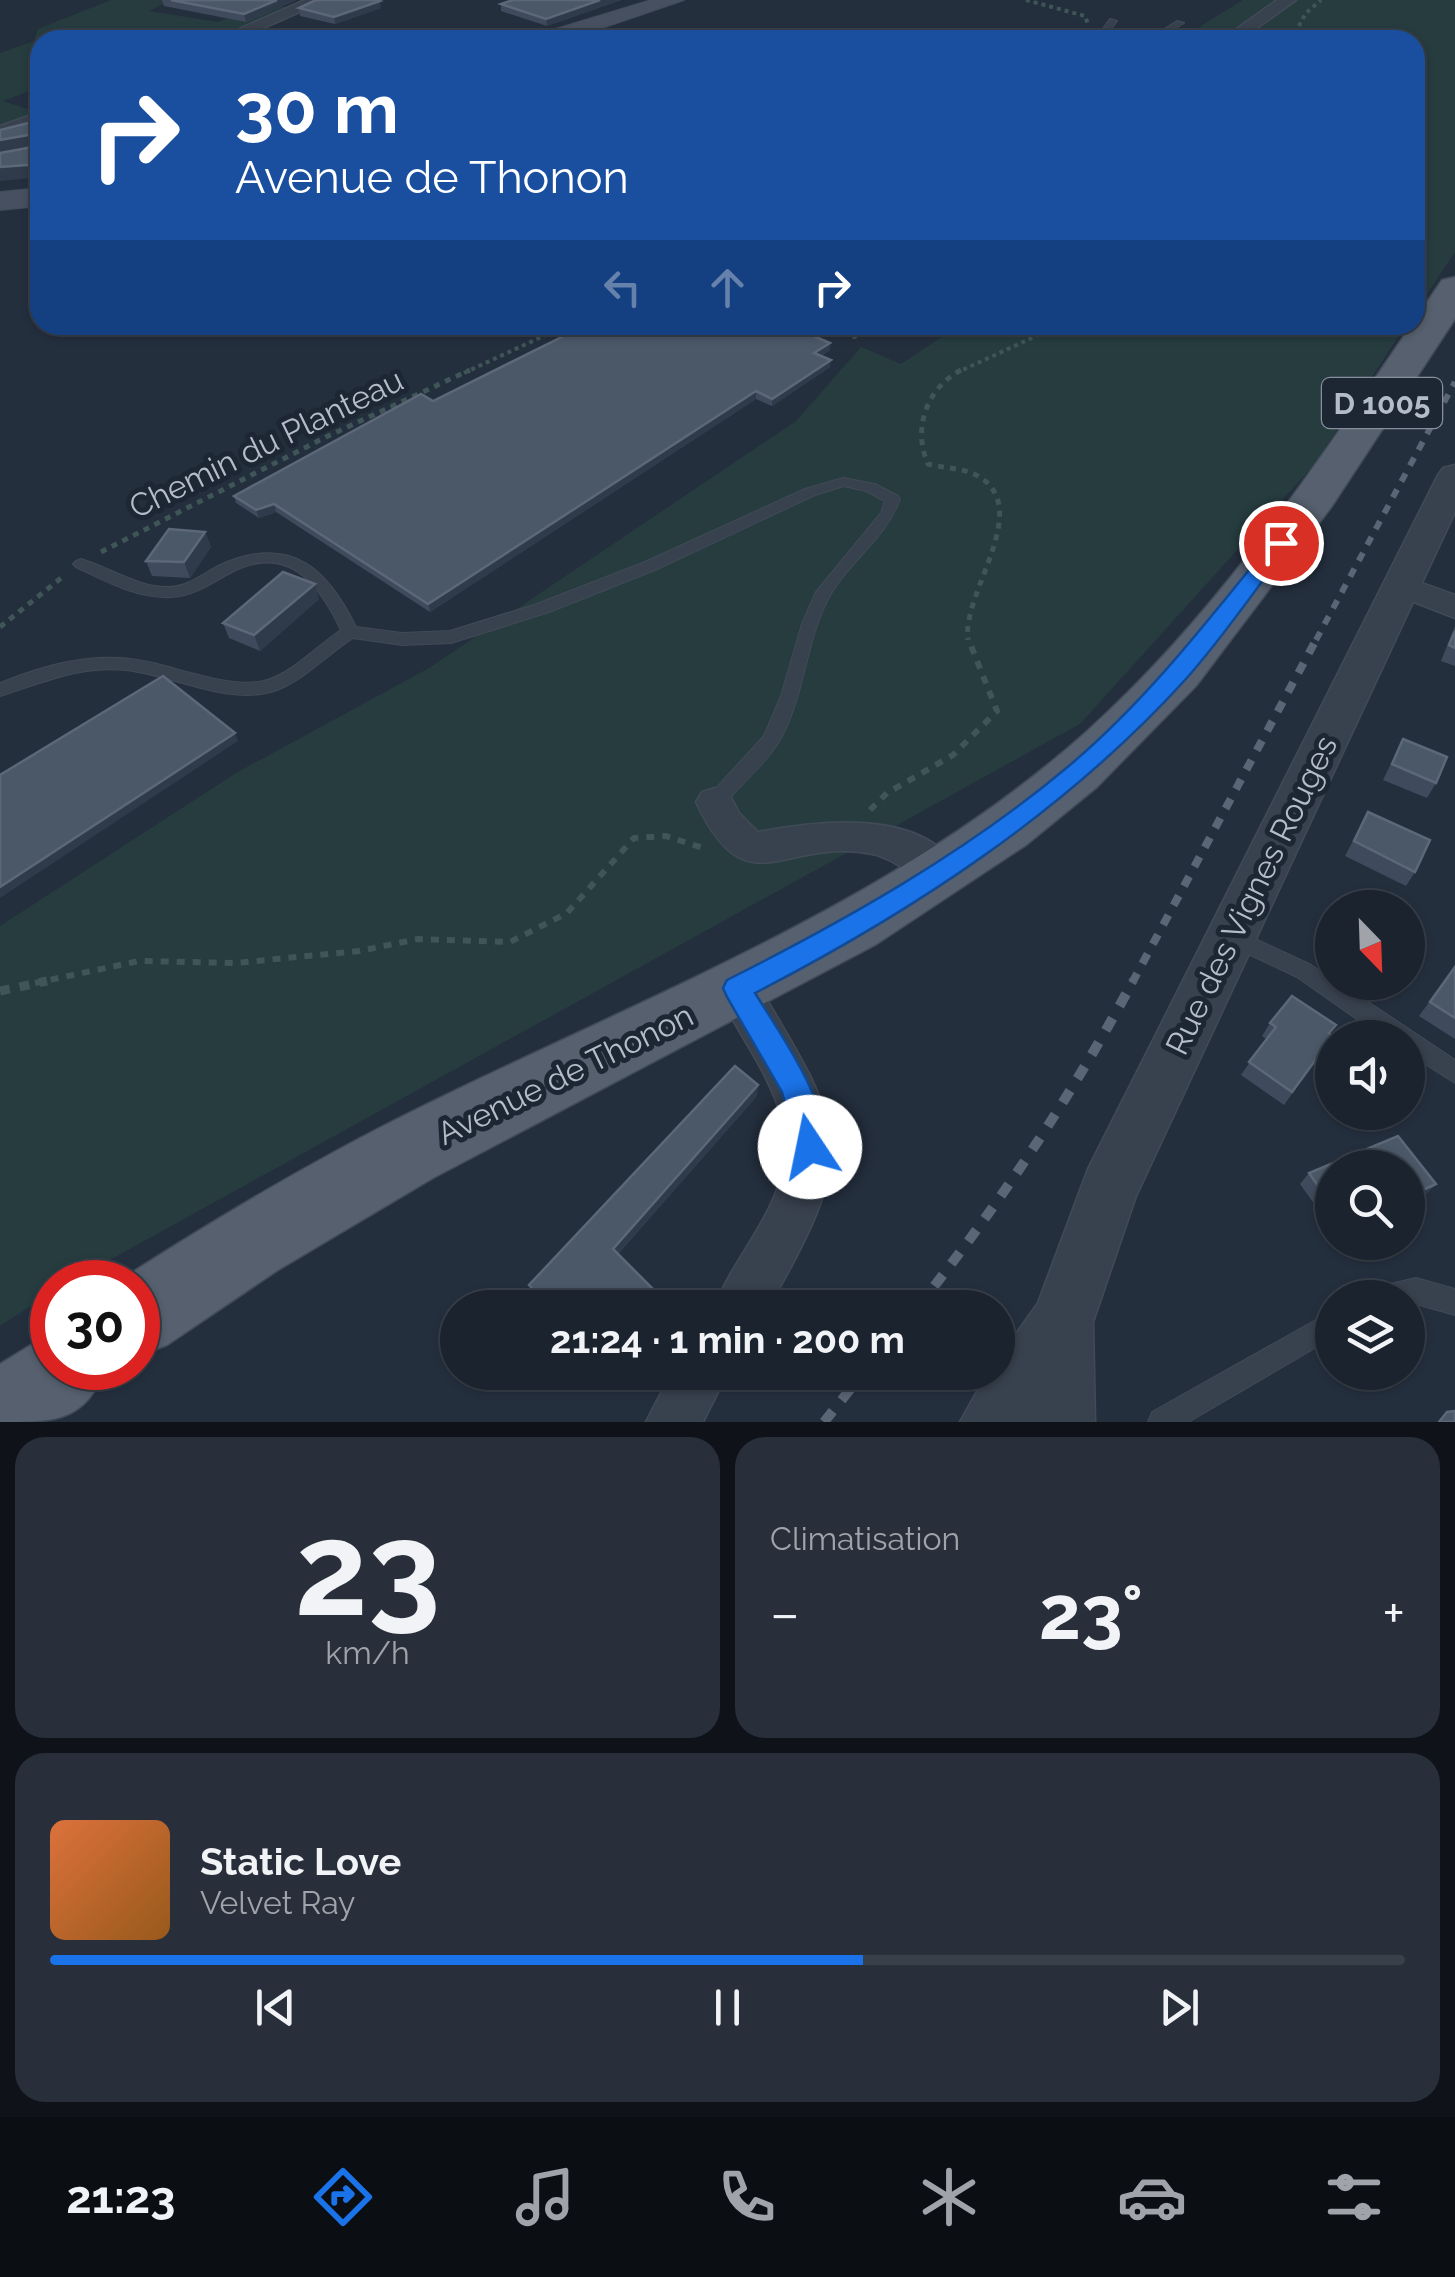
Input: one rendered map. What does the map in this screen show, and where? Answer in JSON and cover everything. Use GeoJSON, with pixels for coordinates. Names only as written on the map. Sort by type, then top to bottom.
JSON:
{"type":"FeatureCollection","features":[{"type":"Feature","properties":{"kind":"main road"},"geometry":{"type":"LineString","coordinates":[[576,30],[673,0]]}},
{"type":"Feature","properties":{"kind":"main road"},"geometry":{"type":"LineString","coordinates":[[0,200],[30,198]]}},
{"type":"Feature","properties":{"kind":"main road","name":"Avenue de Thonon"},"geometry":{"type":"LineString","coordinates":[[1425,334],[1455,288]]}},
{"type":"Feature","properties":{"kind":"main road","name":"Avenue de Thonon"},"geometry":{"type":"LineString","coordinates":[[160,1302],[348,1185],[811,950],[940,873],[1078,772],[1178,674],[1338,466],[1424,335]]}},
{"type":"Feature","properties":{"kind":"main road"},"geometry":{"type":"LineString","coordinates":[[0,1416],[36,1390]]}},
{"type":"Feature","properties":{"kind":"street"},"geometry":{"type":"LineString","coordinates":[[246,30],[318,0]]}},
{"type":"Feature","properties":{"kind":"street"},"geometry":{"type":"LineString","coordinates":[[1244,30],[1288,0]]}},
{"type":"Feature","properties":{"kind":"street"},"geometry":{"type":"LineString","coordinates":[[0,132],[30,122]]}},
{"type":"Feature","properties":{"kind":"street","name":"Rue des Vignes Rouges"},"geometry":{"type":"LineString","coordinates":[[993,1422],[1062,1322],[1109,1189],[1232,937],[1430,597],[1455,475]]}},
{"type":"Feature","properties":{"kind":"street"},"geometry":{"type":"LineString","coordinates":[[716,802],[724,823],[750,849],[844,835],[888,840],[940,873]]}},
{"type":"Feature","properties":{"kind":"street"},"geometry":{"type":"LineString","coordinates":[[737,988],[796,1088],[810,1147],[797,1206],[749,1290]]}},
{"type":"Feature","properties":{"kind":"street","name":"Rue des Vignes Rouges"},"geometry":{"type":"LineString","coordinates":[[1062,1322],[1062,1422]]}},
{"type":"Feature","properties":{"kind":"street"},"geometry":{"type":"LineString","coordinates":[[674,1422],[692,1390]]}},
{"type":"Feature","properties":{"kind":"lane"},"geometry":{"type":"LineString","coordinates":[[1106,30],[1113,21]]}},
{"type":"Feature","properties":{"kind":"lane"},"geometry":{"type":"LineString","coordinates":[[1168,30],[1180,23]]}},
{"type":"Feature","properties":{"kind":"lane"},"geometry":{"type":"LineString","coordinates":[[0,690],[82,664],[125,664],[183,672],[235,689],[271,686],[350,632],[402,639],[451,637],[543,608],[650,566],[826,487],[843,482],[870,487],[893,499],[888,516],[826,588],[810,618],[802,664],[774,736],[733,777],[716,802]]}},
{"type":"Feature","properties":{"kind":"lane"},"geometry":{"type":"LineString","coordinates":[[82,564],[140,587],[166,592],[192,590],[232,566],[265,555],[294,561],[321,580],[350,632]]}},
{"type":"Feature","properties":{"kind":"lane"},"geometry":{"type":"LineString","coordinates":[[1232,937],[1304,971],[1377,1020]]}},
{"type":"Feature","properties":{"kind":"lane"},"geometry":{"type":"LineString","coordinates":[[1425,1053],[1455,1073]]}},
{"type":"Feature","properties":{"kind":"lane"},"geometry":{"type":"LineString","coordinates":[[1425,1293],[1455,1302]]}},
{"type":"Feature","properties":{"kind":"lane"},"geometry":{"type":"LineString","coordinates":[[1162,1422],[1315,1334]]}},
{"type":"Feature","properties":{"kind":"path"},"geometry":{"type":"LineString","coordinates":[[1026,0],[1085,16],[1085,30]]}},
{"type":"Feature","properties":{"kind":"path","name":"Chemin du Planteau"},"geometry":{"type":"LineString","coordinates":[[0,627],[82,564],[239,480],[546,335]]}},
{"type":"Feature","properties":{"kind":"path"},"geometry":{"type":"LineString","coordinates":[[844,835],[887,794],[953,756],[997,712],[967,631],[974,599],[998,535],[1000,505],[975,474],[928,464],[921,448],[928,394],[942,380],[1036,335]]}},
{"type":"Feature","properties":{"kind":"path"},"geometry":{"type":"LineString","coordinates":[[0,991],[139,961],[235,963],[360,951],[418,939],[510,942],[567,913],[634,838],[666,836],[700,849],[750,849]]}},
{"type":"Feature","properties":{"kind":"green space"},"geometry":{"type":"Polygon","coordinates":[[[111,0],[171,0],[149,11],[218,22],[266,3],[294,9],[245,30],[38,29],[111,0]]]}},
{"type":"Feature","properties":{"kind":"green space"},"geometry":{"type":"Polygon","coordinates":[[[1243,0],[1455,0],[1455,252],[1425,297],[1425,30],[1194,30],[1243,0]]]}},
{"type":"Feature","properties":{"kind":"green space"},"geometry":{"type":"Polygon","coordinates":[[[30,42],[30,91],[3,101],[30,110],[30,117],[0,129],[0,53],[30,42]]]}},
{"type":"Feature","properties":{"kind":"green space"},"geometry":{"type":"Polygon","coordinates":[[[945,335],[1399,335],[1314,465],[1080,724],[110,1260],[30,1260],[30,1306],[0,1326],[0,926],[236,773],[429,668],[796,421],[861,347],[901,364],[945,335]]]}},
{"type":"Feature","properties":{"kind":"building"},"geometry":{"type":"Polygon","coordinates":[[[171,0],[277,0],[244,14],[171,0]]]}},
{"type":"Feature","properties":{"kind":"building"},"geometry":{"type":"Polygon","coordinates":[[[316,0],[380,1],[334,17],[299,8],[316,0]]]}},
{"type":"Feature","properties":{"kind":"building"},"geometry":{"type":"Polygon","coordinates":[[[513,0],[600,0],[546,19],[501,4],[513,0]]]}},
{"type":"Feature","properties":{"kind":"building"},"geometry":{"type":"Polygon","coordinates":[[[30,122],[30,135],[0,140],[0,130],[30,122]]]}},
{"type":"Feature","properties":{"kind":"building"},"geometry":{"type":"Polygon","coordinates":[[[30,147],[30,165],[0,167],[0,153],[30,147]]]}},
{"type":"Feature","properties":{"kind":"building"},"geometry":{"type":"Polygon","coordinates":[[[566,335],[811,335],[830,343],[814,353],[831,360],[772,399],[756,391],[428,604],[274,504],[256,510],[234,496],[421,394],[433,401],[566,335]]]}},
{"type":"Feature","properties":{"kind":"building"},"geometry":{"type":"Polygon","coordinates":[[[169,529],[205,532],[184,562],[146,561],[169,529]]]}},
{"type":"Feature","properties":{"kind":"building"},"geometry":{"type":"Polygon","coordinates":[[[283,572],[315,584],[254,635],[223,623],[283,572]]]}},
{"type":"Feature","properties":{"kind":"building"},"geometry":{"type":"Polygon","coordinates":[[[163,676],[235,733],[0,887],[0,775],[163,676]]]}},
{"type":"Feature","properties":{"kind":"building"},"geometry":{"type":"Polygon","coordinates":[[[1403,739],[1447,757],[1436,783],[1392,764],[1403,739]]]}},
{"type":"Feature","properties":{"kind":"building"},"geometry":{"type":"Polygon","coordinates":[[[1368,812],[1430,840],[1415,872],[1354,841],[1368,812]]]}},
{"type":"Feature","properties":{"kind":"building"},"geometry":{"type":"Polygon","coordinates":[[[1455,967],[1455,1018],[1430,1002],[1455,967]]]}},
{"type":"Feature","properties":{"kind":"building"},"geometry":{"type":"Polygon","coordinates":[[[1292,996],[1328,1020],[1315,1020],[1315,1061],[1292,1092],[1249,1062],[1276,1027],[1270,1023],[1292,996]]]}},
{"type":"Feature","properties":{"kind":"building"},"geometry":{"type":"Polygon","coordinates":[[[735,1066],[758,1085],[613,1249],[654,1290],[534,1290],[529,1285],[735,1066]]]}},
{"type":"Feature","properties":{"kind":"building"},"geometry":{"type":"Polygon","coordinates":[[[1398,1136],[1409,1150],[1364,1150],[1398,1136]]]}},
{"type":"Feature","properties":{"kind":"building"},"geometry":{"type":"Polygon","coordinates":[[[1425,1170],[1436,1184],[1425,1189],[1425,1170]]]}},
{"type":"Feature","properties":{"kind":"building"},"geometry":{"type":"Polygon","coordinates":[[[1455,1411],[1455,1422],[1439,1422],[1447,1412],[1455,1411]]]}},
{"type":"Feature","properties":{"kind":"railway"},"geometry":{"type":"LineString","coordinates":[[1316,640],[1455,382]]}},
{"type":"Feature","properties":{"kind":"railway"},"geometry":{"type":"LineString","coordinates":[[1132,983],[1317,638]]}},
{"type":"Feature","properties":{"kind":"railway"},"geometry":{"type":"LineString","coordinates":[[931,1290],[1032,1149],[1085,1067],[1133,981]]}},
{"type":"Feature","properties":{"kind":"railway"},"geometry":{"type":"LineString","coordinates":[[824,1422],[850,1390]]}},
{"type":"Feature","properties":{"kind":"route"},"geometry":{"type":"LineString","coordinates":[[810,1147],[803,1103],[737,988],[811,950],[940,873],[1078,772],[1178,674],[1281,543]]}}]}
